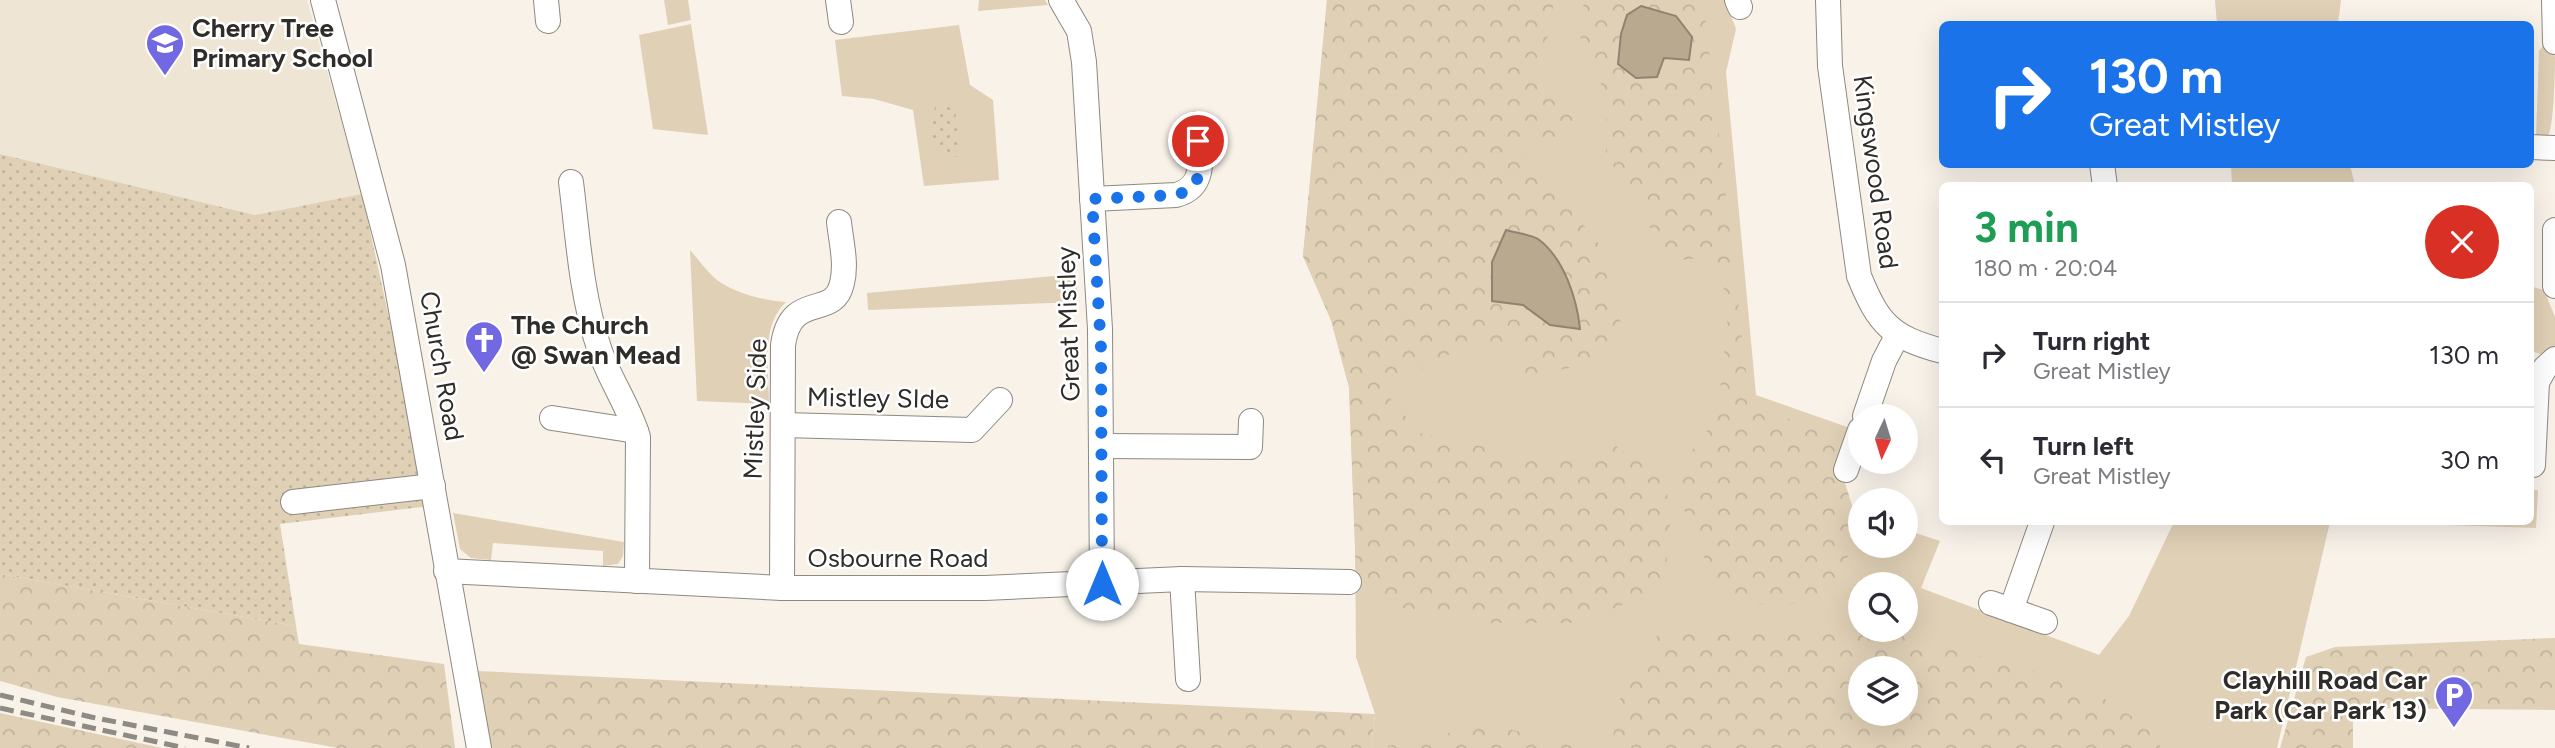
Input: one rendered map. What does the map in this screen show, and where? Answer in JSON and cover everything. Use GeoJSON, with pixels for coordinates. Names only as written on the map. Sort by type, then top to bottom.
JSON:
{"type":"FeatureCollection","features":[{"type":"Feature","properties":{"kind":"street","name":"Church Road"},"geometry":{"type":"LineString","coordinates":[[323,0],[391,255],[477,736]]}},
{"type":"Feature","properties":{"kind":"street","name":"Great Mistley"},"geometry":{"type":"LineString","coordinates":[[1061,0],[1072,16],[1082,44],[1100,329],[1102,584]]}},
{"type":"Feature","properties":{"kind":"street","name":"Kingswood Road"},"geometry":{"type":"LineString","coordinates":[[1828,0],[1830,66],[1857,267],[1869,301],[1883,322],[1897,336]]}},
{"type":"Feature","properties":{"kind":"street"},"geometry":{"type":"LineString","coordinates":[[2554,0],[2555,42]]}},
{"type":"Feature","properties":{"kind":"street"},"geometry":{"type":"LineString","coordinates":[[1092,199],[1176,195],[1186,192],[1194,186],[1199,175],[1196,124]]}},
{"type":"Feature","properties":{"kind":"street"},"geometry":{"type":"LineString","coordinates":[[2534,147],[2555,148]]}},
{"type":"Feature","properties":{"kind":"street"},"geometry":{"type":"LineString","coordinates":[[571,182],[586,303],[607,370],[633,418],[636,431],[636,580]]}},
{"type":"Feature","properties":{"kind":"street","name":"Mistley Side"},"geometry":{"type":"LineString","coordinates":[[782,588],[785,331],[790,319],[798,313],[831,301],[839,293],[844,269],[839,222]]}},
{"type":"Feature","properties":{"kind":"street"},"geometry":{"type":"LineString","coordinates":[[2555,230],[2555,286]]}},
{"type":"Feature","properties":{"kind":"street"},"geometry":{"type":"LineString","coordinates":[[1869,404],[1884,361],[1897,336],[1939,350]]}},
{"type":"Feature","properties":{"kind":"street"},"geometry":{"type":"LineString","coordinates":[[2534,440],[2536,389],[2543,363]]}},
{"type":"Feature","properties":{"kind":"street","name":"Mistley SIde"},"geometry":{"type":"LineString","coordinates":[[783,425],[972,430],[1000,400]]}},
{"type":"Feature","properties":{"kind":"street"},"geometry":{"type":"LineString","coordinates":[[552,418],[636,431]]}},
{"type":"Feature","properties":{"kind":"street"},"geometry":{"type":"LineString","coordinates":[[1102,446],[1250,446],[1251,421]]}},
{"type":"Feature","properties":{"kind":"street"},"geometry":{"type":"LineString","coordinates":[[1846,470],[1848,464]]}},
{"type":"Feature","properties":{"kind":"street"},"geometry":{"type":"LineString","coordinates":[[293,502],[433,486]]}},
{"type":"Feature","properties":{"kind":"street"},"geometry":{"type":"LineString","coordinates":[[2041,525],[2001,606],[2045,622]]}},
{"type":"Feature","properties":{"kind":"street","name":"Osbourne Road"},"geometry":{"type":"LineString","coordinates":[[446,571],[782,588],[985,588],[1182,579],[1349,582]]}},
{"type":"Feature","properties":{"kind":"street"},"geometry":{"type":"LineString","coordinates":[[1182,579],[1188,679]]}},
{"type":"Feature","properties":{"kind":"shaded area","name":"Cherry Tree Primary School"},"geometry":{"type":"Polygon","coordinates":[[[0,0],[307,0],[362,194],[255,215],[0,154],[0,0]]]}},
{"type":"Feature","properties":{"kind":"shaded area"},"geometry":{"type":"Polygon","coordinates":[[[1641,6],[1676,16],[1692,37],[1689,60],[1664,58],[1657,77],[1636,78],[1618,64],[1621,34],[1627,15],[1641,6]]]}},
{"type":"Feature","properties":{"kind":"shaded area"},"geometry":{"type":"Polygon","coordinates":[[[1506,230],[1538,239],[1555,257],[1568,280],[1580,329],[1550,325],[1523,305],[1492,301],[1492,262],[1506,230]]]}},
{"type":"Feature","properties":{"kind":"green space"},"geometry":{"type":"Polygon","coordinates":[[[664,0],[688,0],[691,20],[668,25],[664,0]]]}},
{"type":"Feature","properties":{"kind":"green space"},"geometry":{"type":"Polygon","coordinates":[[[979,0],[1045,0],[1048,5],[978,11],[979,0]]]}},
{"type":"Feature","properties":{"kind":"green space"},"geometry":{"type":"Polygon","coordinates":[[[1327,0],[1725,0],[1736,29],[1726,72],[1756,395],[1848,427],[1826,506],[1848,512],[1848,558],[1918,558],[1918,534],[1940,541],[1921,588],[2099,655],[2129,616],[2173,525],[2329,525],[2277,748],[1371,748],[1375,714],[1356,657],[1349,387],[1331,320],[1303,256],[1327,0]]]}},
{"type":"Feature","properties":{"kind":"green space"},"geometry":{"type":"Polygon","coordinates":[[[1327,0],[1553,0],[1553,23],[1532,75],[1585,112],[1573,143],[1517,141],[1602,248],[1610,293],[1625,334],[1588,365],[1525,375],[1526,349],[1487,342],[1431,361],[1389,397],[1420,433],[1554,462],[1616,446],[1666,479],[1670,525],[1664,591],[1577,623],[1487,623],[1371,602],[1356,576],[1349,387],[1331,320],[1303,256],[1327,0]]]}},
{"type":"Feature","properties":{"kind":"green space"},"geometry":{"type":"Polygon","coordinates":[[[1585,0],[1685,0],[1704,6],[1750,406],[1829,432],[1848,493],[1848,557],[1822,599],[1769,607],[1716,586],[1681,502],[1678,469],[1717,418],[1730,297],[1700,258],[1662,262],[1642,206],[1606,156],[1607,94],[1580,49],[1585,0]]]}},
{"type":"Feature","properties":{"kind":"green space"},"geometry":{"type":"Polygon","coordinates":[[[2215,0],[2341,0],[2338,21],[2217,21],[2215,0]]]}},
{"type":"Feature","properties":{"kind":"green space"},"geometry":{"type":"Polygon","coordinates":[[[691,24],[708,135],[653,129],[639,35],[691,24]]]}},
{"type":"Feature","properties":{"kind":"green space"},"geometry":{"type":"Polygon","coordinates":[[[959,25],[970,85],[993,100],[999,180],[924,186],[913,110],[874,99],[842,96],[835,40],[959,25]]]}},
{"type":"Feature","properties":{"kind":"green space"},"geometry":{"type":"Polygon","coordinates":[[[2545,43],[2555,57],[2553,110],[2548,136],[2536,138],[2539,51],[2545,43]]]}},
{"type":"Feature","properties":{"kind":"green space"},"geometry":{"type":"Polygon","coordinates":[[[954,104],[962,157],[940,156],[930,130],[935,107],[954,104]]]}},
{"type":"Feature","properties":{"kind":"green space"},"geometry":{"type":"Polygon","coordinates":[[[0,154],[255,215],[362,194],[430,506],[280,524],[296,626],[0,574],[0,154]]]}},
{"type":"Feature","properties":{"kind":"green space"},"geometry":{"type":"Polygon","coordinates":[[[2231,168],[2351,168],[2354,182],[2232,182],[2231,168]]]}},
{"type":"Feature","properties":{"kind":"green space"},"geometry":{"type":"Polygon","coordinates":[[[690,250],[724,285],[750,296],[786,302],[772,323],[769,336],[769,404],[697,401],[690,250]]]}},
{"type":"Feature","properties":{"kind":"green space"},"geometry":{"type":"Polygon","coordinates":[[[1076,274],[1078,302],[868,310],[867,293],[1076,274]]]}},
{"type":"Feature","properties":{"kind":"green space"},"geometry":{"type":"Polygon","coordinates":[[[2534,287],[2544,290],[2555,317],[2555,349],[2544,355],[2534,352],[2534,287]]]}},
{"type":"Feature","properties":{"kind":"green space"},"geometry":{"type":"Polygon","coordinates":[[[2534,490],[2538,490],[2536,528],[2446,525],[2534,525],[2534,490]]]}},
{"type":"Feature","properties":{"kind":"green space"},"geometry":{"type":"Polygon","coordinates":[[[453,513],[624,542],[623,556],[618,564],[603,566],[603,551],[493,543],[491,560],[471,558],[460,549],[453,513]]]}},
{"type":"Feature","properties":{"kind":"green space"},"geometry":{"type":"Polygon","coordinates":[[[0,574],[296,626],[299,644],[444,664],[455,748],[338,748],[57,697],[0,681],[0,574]]]}},
{"type":"Feature","properties":{"kind":"green space"},"geometry":{"type":"Polygon","coordinates":[[[1659,633],[1848,633],[1848,642],[1918,642],[1918,639],[2015,665],[2097,694],[2159,734],[2160,748],[1611,748],[1621,696],[1659,633]]]}},
{"type":"Feature","properties":{"kind":"green space"},"geometry":{"type":"Polygon","coordinates":[[[2555,638],[2555,710],[2353,708],[2353,748],[2280,748],[2306,657],[2335,647],[2555,638]]]}},
{"type":"Feature","properties":{"kind":"green space"},"geometry":{"type":"Polygon","coordinates":[[[477,671],[1375,714],[1371,748],[489,748],[477,671]]]}},
{"type":"Feature","properties":{"kind":"green space"},"geometry":{"type":"Polygon","coordinates":[[[0,713],[162,748],[0,748],[0,713]]]}},
{"type":"Feature","properties":{"kind":"green space"},"geometry":{"type":"Polygon","coordinates":[[[1491,724],[1580,748],[1388,748],[1388,746],[1491,724]]]}},
{"type":"Feature","properties":{"kind":"railway"},"geometry":{"type":"LineString","coordinates":[[0,695],[91,717],[249,748]]}},
{"type":"Feature","properties":{"kind":"railway"},"geometry":{"type":"LineString","coordinates":[[0,708],[185,748]]}},
{"type":"Feature","properties":{"kind":"place","name":"Cherry Tree Primary School"},"geometry":{"type":"Point","coordinates":[165,77]}},
{"type":"Feature","properties":{"kind":"place","name":"The Church @ Swan Mead"},"geometry":{"type":"Point","coordinates":[484,374]}},
{"type":"Feature","properties":{"kind":"place","name":"Clayhill Road Car Park (Car Park 13)"},"geometry":{"type":"Point","coordinates":[2454,729]}},
{"type":"Feature","properties":{"kind":"route"},"geometry":{"type":"LineString","coordinates":[[1102,584],[1101,348],[1092,199],[1176,195],[1186,192],[1194,186],[1199,175],[1198,141]]}}]}
